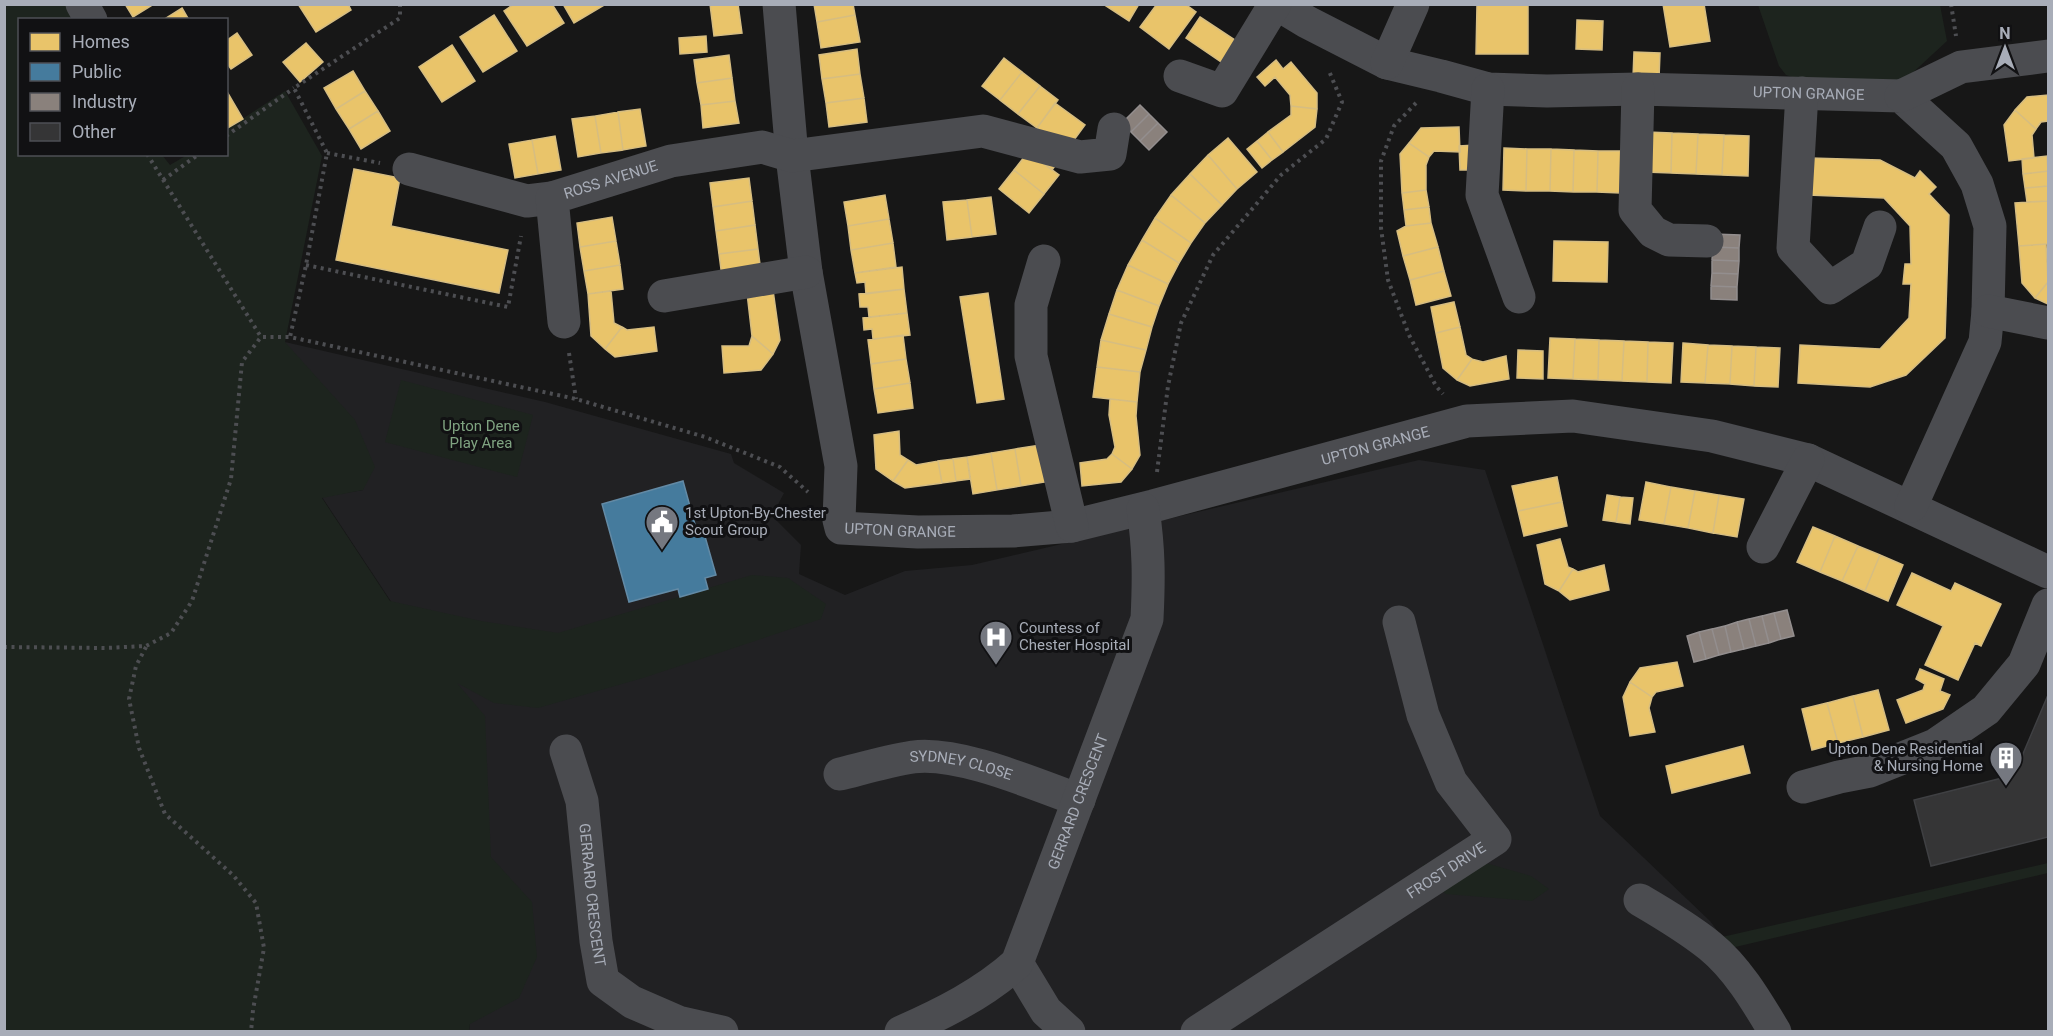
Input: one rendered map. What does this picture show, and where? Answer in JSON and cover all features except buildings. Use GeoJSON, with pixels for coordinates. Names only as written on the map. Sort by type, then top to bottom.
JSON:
{"type":"FeatureCollection","features":[{"type":"Feature","properties":{"kind":"street"},"geometry":{"type":"LineString","coordinates":[[82,4],[90,18]]}},
{"type":"Feature","properties":{"kind":"street"},"geometry":{"type":"LineString","coordinates":[[779,4],[792,156],[806,272],[841,466],[839,520]]}},
{"type":"Feature","properties":{"kind":"street"},"geometry":{"type":"LineString","coordinates":[[1180,76],[1221,91],[1276,4]]}},
{"type":"Feature","properties":{"kind":"street","name":"UPTON GRANGE"},"geometry":{"type":"LineString","coordinates":[[1276,4],[1387,63],[1488,89],[1547,91],[1638,89],[1901,96]]}},
{"type":"Feature","properties":{"kind":"street"},"geometry":{"type":"LineString","coordinates":[[1387,63],[1413,4]]}},
{"type":"Feature","properties":{"kind":"street"},"geometry":{"type":"LineString","coordinates":[[1911,506],[1985,342],[1989,311],[1990,226],[1977,184],[1956,146],[1901,96],[1961,67],[2049,56]]}},
{"type":"Feature","properties":{"kind":"street"},"geometry":{"type":"LineString","coordinates":[[1488,89],[1482,195],[1519,297]]}},
{"type":"Feature","properties":{"kind":"street"},"geometry":{"type":"LineString","coordinates":[[1638,89],[1635,210],[1653,232],[1669,240],[1707,241]]}},
{"type":"Feature","properties":{"kind":"street"},"geometry":{"type":"LineString","coordinates":[[1803,93],[1793,248],[1830,288],[1867,264],[1880,227]]}},
{"type":"Feature","properties":{"kind":"street","name":"ROSS AVENUE"},"geometry":{"type":"LineString","coordinates":[[564,322],[540,199],[670,161],[762,147],[792,156],[983,130],[1080,157],[1110,154],[1114,129]]}},
{"type":"Feature","properties":{"kind":"street"},"geometry":{"type":"LineString","coordinates":[[409,169],[540,199]]}},
{"type":"Feature","properties":{"kind":"street"},"geometry":{"type":"LineString","coordinates":[[1044,261],[1031,305],[1031,356],[1072,526]]}},
{"type":"Feature","properties":{"kind":"street"},"geometry":{"type":"LineString","coordinates":[[664,296],[806,272]]}},
{"type":"Feature","properties":{"kind":"street"},"geometry":{"type":"LineString","coordinates":[[1989,311],[2049,323]]}},
{"type":"Feature","properties":{"kind":"street","name":"UPTON GRANGE"},"geometry":{"type":"LineString","coordinates":[[839,520],[841,528],[918,532],[1013,531],[1072,526],[1467,421],[1573,416],[1712,436],[1808,459],[2049,572]]}},
{"type":"Feature","properties":{"kind":"street"},"geometry":{"type":"LineString","coordinates":[[1764,547],[1808,459]]}},
{"type":"Feature","properties":{"kind":"street","name":"GERRARD CRESCENT"},"geometry":{"type":"LineString","coordinates":[[901,1032],[931,1019],[998,980],[1017,963],[1147,619],[1148,507]]}},
{"type":"Feature","properties":{"kind":"street"},"geometry":{"type":"LineString","coordinates":[[1803,787],[1870,771],[1935,745],[1986,710],[2024,664],[2049,605]]}},
{"type":"Feature","properties":{"kind":"street","name":"FROST DRIVE"},"geometry":{"type":"LineString","coordinates":[[1197,1032],[1495,838],[1451,782],[1422,715],[1399,622]]}},
{"type":"Feature","properties":{"kind":"street","name":"GERRARD CRESCENT"},"geometry":{"type":"LineString","coordinates":[[566,751],[582,801],[596,941],[603,981],[632,1002],[678,1022],[722,1032]]}},
{"type":"Feature","properties":{"kind":"street","name":"SYDNEY CLOSE"},"geometry":{"type":"LineString","coordinates":[[840,774],[914,757],[950,759],[989,768],[1079,800]]}},
{"type":"Feature","properties":{"kind":"street"},"geometry":{"type":"LineString","coordinates":[[1640,900],[1711,947],[1732,968],[1756,1000],[1775,1032]]}},
{"type":"Feature","properties":{"kind":"street"},"geometry":{"type":"LineString","coordinates":[[1017,963],[1046,1011],[1069,1032]]}},
{"type":"Feature","properties":{"kind":"path"},"geometry":{"type":"LineString","coordinates":[[228,135],[400,18],[400,4]]}},
{"type":"Feature","properties":{"kind":"path"},"geometry":{"type":"LineString","coordinates":[[1148,507],[1181,323],[1199,284],[1213,255],[1281,175],[1326,139],[1342,102],[1307,22]]}},
{"type":"Feature","properties":{"kind":"path"},"geometry":{"type":"LineString","coordinates":[[1441,76],[1394,126],[1381,161],[1381,228],[1388,280],[1409,336],[1436,386],[1467,421]]}},
{"type":"Feature","properties":{"kind":"path"},"geometry":{"type":"LineString","coordinates":[[290,337],[327,153],[294,88]]}},
{"type":"Feature","properties":{"kind":"path"},"geometry":{"type":"LineString","coordinates":[[327,153],[409,169]]}},
{"type":"Feature","properties":{"kind":"path"},"geometry":{"type":"LineString","coordinates":[[148,156],[261,337]]}},
{"type":"Feature","properties":{"kind":"path"},"geometry":{"type":"LineString","coordinates":[[163,180],[197,156]]}},
{"type":"Feature","properties":{"kind":"path"},"geometry":{"type":"LineString","coordinates":[[306,265],[508,307],[540,199]]}},
{"type":"Feature","properties":{"kind":"path"},"geometry":{"type":"LineString","coordinates":[[564,322],[576,399]]}},
{"type":"Feature","properties":{"kind":"path"},"geometry":{"type":"LineString","coordinates":[[261,337],[290,337],[576,399],[705,437],[780,467],[839,520]]}},
{"type":"Feature","properties":{"kind":"path"},"geometry":{"type":"LineString","coordinates":[[4,647],[146,646],[171,633],[192,601],[231,479],[242,362],[261,337]]}},
{"type":"Feature","properties":{"kind":"path"},"geometry":{"type":"LineString","coordinates":[[146,646],[136,666],[129,699],[139,748],[165,814],[233,875],[256,903],[264,948],[251,1032]]}},
{"type":"Feature","properties":{"kind":"shaded area","name":"Countess of Chester Hospital"},"geometry":{"type":"Polygon","coordinates":[[[285,342],[545,402],[731,454],[734,463],[784,493],[772,516],[801,545],[799,574],[845,595],[905,571],[972,565],[1419,460],[1485,470],[1600,816],[1710,921],[1792,1031],[469,1031],[491,857],[400,615],[322,497],[363,490],[285,342]]]}},
{"type":"Feature","properties":{"kind":"green space"},"geometry":{"type":"Polygon","coordinates":[[[5,5],[68,5],[77,18],[18,18],[18,156],[163,156],[170,165],[185,156],[228,156],[228,128],[285,91],[322,156],[285,342],[355,420],[375,467],[363,490],[322,498],[390,601],[481,621],[558,633],[752,575],[788,578],[826,604],[821,619],[643,678],[538,708],[494,703],[457,683],[485,716],[491,857],[532,902],[537,957],[519,998],[470,1024],[469,1031],[5,1032],[5,5]]]}},
{"type":"Feature","properties":{"kind":"green space"},"geometry":{"type":"Polygon","coordinates":[[[1758,5],[1940,5],[1947,41],[1907,78],[1891,81],[1795,78],[1786,75],[1779,66],[1758,5]]]}},
{"type":"Feature","properties":{"kind":"green space","name":"Upton Dene Play Area"},"geometry":{"type":"Polygon","coordinates":[[[401,380],[533,415],[517,477],[385,442],[401,380]]]}},
{"type":"Feature","properties":{"kind":"green space"},"geometry":{"type":"Polygon","coordinates":[[[1446,857],[1489,864],[1531,876],[1549,889],[1532,901],[1446,894],[1424,877],[1423,865],[1446,857]]]}},
{"type":"Feature","properties":{"kind":"green space"},"geometry":{"type":"Polygon","coordinates":[[[2048,863],[2048,873],[1731,948],[1722,937],[2048,863]]]}},
{"type":"Feature","properties":{"kind":"place","name":"1st Upton-By-Chester Scout Group"},"geometry":{"type":"Point","coordinates":[662,551]}},
{"type":"Feature","properties":{"kind":"place","name":"Countess of Chester Hospital"},"geometry":{"type":"Point","coordinates":[996,666]}},
{"type":"Feature","properties":{"kind":"place","name":"Upton Dene Residential & Nursing Home"},"geometry":{"type":"Point","coordinates":[2006,787]}}]}
